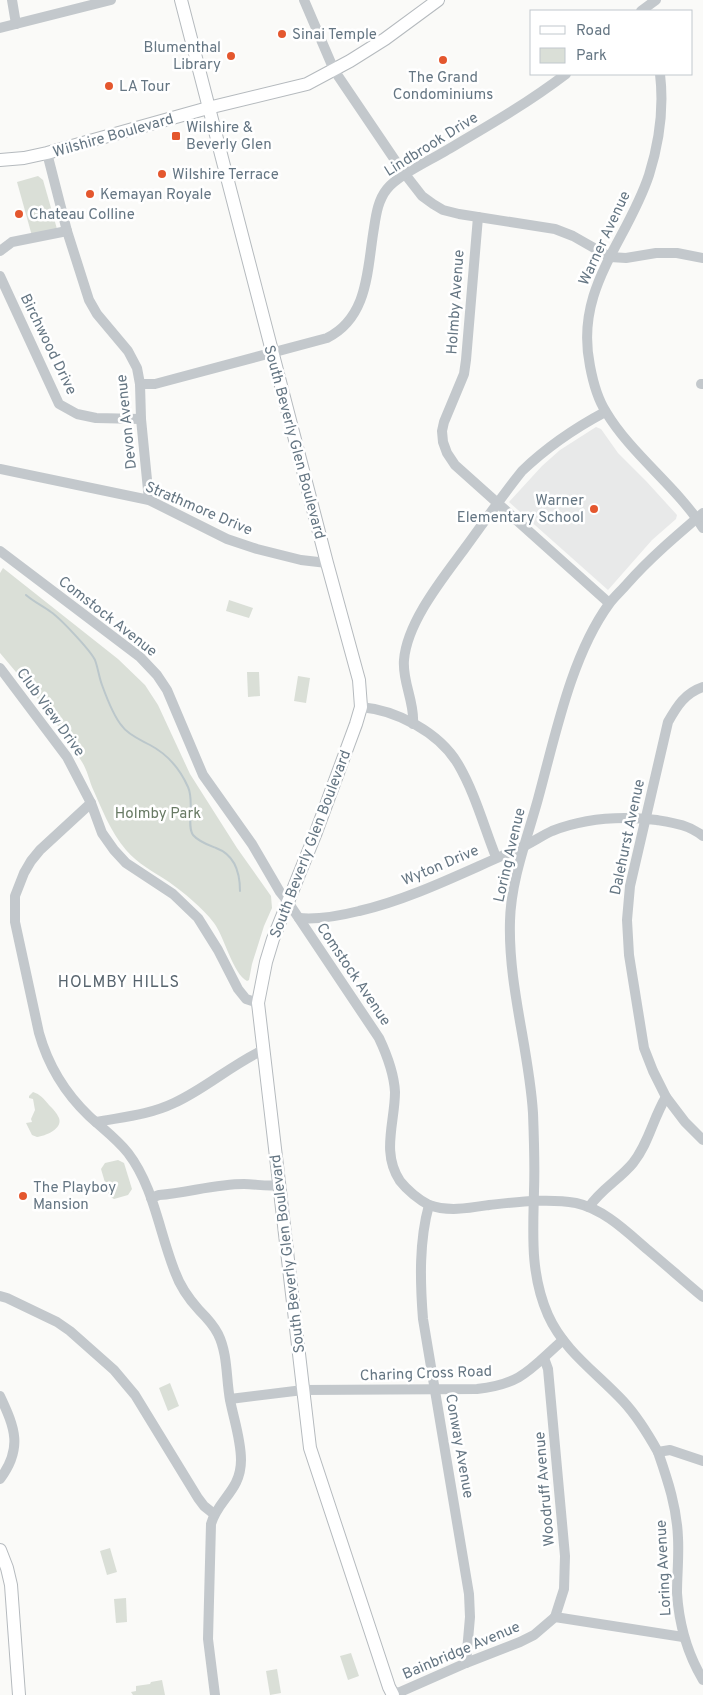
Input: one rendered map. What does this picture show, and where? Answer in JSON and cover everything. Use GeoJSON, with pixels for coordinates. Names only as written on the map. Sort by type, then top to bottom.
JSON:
{"type":"FeatureCollection","features":[{"type":"Feature","properties":{"kind":"main road","name":"South Beverly Glen Boulevard"},"geometry":{"type":"LineString","coordinates":[[180,0],[358,680],[360,707],[356,724],[266,962],[258,1003],[310,1448],[365,1618],[392,1694]]}},
{"type":"Feature","properties":{"kind":"main road","name":"Wilshire Boulevard"},"geometry":{"type":"LineString","coordinates":[[0,160],[24,158],[47,153],[208,108],[293,88],[334,70],[384,39],[438,0]]}},
{"type":"Feature","properties":{"kind":"main road"},"geometry":{"type":"LineString","coordinates":[[0,1550],[8,1568],[11,1585],[19,1695]]}},
{"type":"Feature","properties":{"kind":"street"},"geometry":{"type":"LineString","coordinates":[[12,0],[16,24]]}},
{"type":"Feature","properties":{"kind":"street"},"geometry":{"type":"LineString","coordinates":[[0,28],[111,0]]}},
{"type":"Feature","properties":{"kind":"street"},"geometry":{"type":"LineString","coordinates":[[304,0],[334,70],[422,196],[433,204],[443,210],[555,229],[573,236],[610,257],[626,258],[656,253],[677,253],[703,258]]}},
{"type":"Feature","properties":{"kind":"street"},"geometry":{"type":"LineString","coordinates":[[644,8],[656,0]]}},
{"type":"Feature","properties":{"kind":"street","name":"Lindbrook Drive"},"geometry":{"type":"LineString","coordinates":[[140,384],[155,384],[327,338],[337,333],[358,309],[364,295],[376,214],[386,189],[406,174],[516,110],[565,75]]}},
{"type":"Feature","properties":{"kind":"street","name":"Warner Avenue"},"geometry":{"type":"LineString","coordinates":[[660,75],[662,88],[659,129],[649,174],[641,196],[610,257],[590,303],[587,325],[588,358],[593,380],[606,412],[620,432],[700,516],[703,528]]}},
{"type":"Feature","properties":{"kind":"street","name":"Devon Avenue"},"geometry":{"type":"LineString","coordinates":[[47,153],[67,231],[88,300],[128,352],[137,368],[140,384],[141,420],[149,500]]}},
{"type":"Feature","properties":{"kind":"street","name":"Holmby Avenue"},"geometry":{"type":"LineString","coordinates":[[478,217],[466,360],[458,392],[444,422],[443,442],[446,453],[455,465],[497,504],[609,604]]}},
{"type":"Feature","properties":{"kind":"street"},"geometry":{"type":"LineString","coordinates":[[0,251],[12,242],[67,231]]}},
{"type":"Feature","properties":{"kind":"street","name":"Birchwood Drive"},"geometry":{"type":"LineString","coordinates":[[0,276],[59,404],[76,414],[96,418],[141,420]]}},
{"type":"Feature","properties":{"kind":"street"},"geometry":{"type":"LineString","coordinates":[[413,724],[414,715],[404,674],[405,650],[411,633],[437,587],[522,471],[563,436],[606,412]]}},
{"type":"Feature","properties":{"kind":"street","name":"Strathmore Drive"},"geometry":{"type":"LineString","coordinates":[[0,469],[149,500],[235,541],[301,560],[326,563]]}},
{"type":"Feature","properties":{"kind":"street","name":"Loring Avenue"},"geometry":{"type":"LineString","coordinates":[[563,1340],[549,1317],[539,1290],[533,1255],[535,1162],[533,1110],[510,952],[512,896],[559,725],[575,673],[589,640],[609,604],[653,556],[700,516]]}},
{"type":"Feature","properties":{"kind":"street","name":"Comstock Avenue"},"geometry":{"type":"LineString","coordinates":[[0,551],[140,657],[157,675],[167,690],[204,775],[252,844],[280,892],[379,1038],[388,1058],[395,1090],[390,1130],[392,1165],[401,1181],[412,1193],[429,1205]]}},
{"type":"Feature","properties":{"kind":"street","name":"Club View Drive"},"geometry":{"type":"LineString","coordinates":[[0,668],[67,757],[90,803],[102,833],[114,850],[126,863],[173,894],[198,918],[218,950],[238,989],[246,999],[258,1003]]}},
{"type":"Feature","properties":{"kind":"street","name":"Dalehurst Avenue"},"geometry":{"type":"LineString","coordinates":[[703,687],[693,690],[680,702],[668,722],[630,886],[627,920],[629,955],[644,1048],[653,1072],[666,1097],[685,1122],[703,1140]]}},
{"type":"Feature","properties":{"kind":"street"},"geometry":{"type":"LineString","coordinates":[[360,707],[375,708],[413,724],[431,736],[457,762],[467,781],[496,858]]}},
{"type":"Feature","properties":{"kind":"street"},"geometry":{"type":"LineString","coordinates":[[90,803],[40,850],[31,861],[18,885],[14,909],[20,944],[44,1048],[60,1082],[77,1103],[127,1152],[137,1166],[151,1198],[181,1285],[211,1323],[223,1347],[230,1399],[240,1447],[240,1470],[232,1491],[214,1514],[211,1530],[208,1639],[215,1695]]}},
{"type":"Feature","properties":{"kind":"street","name":"Wyton Drive"},"geometry":{"type":"LineString","coordinates":[[299,918],[316,919],[374,908],[525,846],[553,831],[591,820],[645,819],[681,824],[697,831],[703,836]]}},
{"type":"Feature","properties":{"kind":"street"},"geometry":{"type":"LineString","coordinates":[[96,1122],[145,1113],[168,1106],[263,1050]]}},
{"type":"Feature","properties":{"kind":"street"},"geometry":{"type":"LineString","coordinates":[[590,1206],[595,1198],[618,1180],[633,1164],[644,1148],[659,1108],[666,1097]]}},
{"type":"Feature","properties":{"kind":"street"},"geometry":{"type":"LineString","coordinates":[[151,1198],[159,1195],[231,1185],[279,1185]]}},
{"type":"Feature","properties":{"kind":"street"},"geometry":{"type":"LineString","coordinates":[[429,1205],[463,1208],[556,1200],[590,1206],[617,1224],[703,1297]]}},
{"type":"Feature","properties":{"kind":"street","name":"Conway Avenue"},"geometry":{"type":"LineString","coordinates":[[429,1205],[421,1261],[424,1319],[469,1594],[470,1617],[466,1663]]}},
{"type":"Feature","properties":{"kind":"street"},"geometry":{"type":"LineString","coordinates":[[0,1296],[8,1298],[57,1322],[114,1370],[135,1395],[198,1498],[214,1514]]}},
{"type":"Feature","properties":{"kind":"street"},"geometry":{"type":"LineString","coordinates":[[563,1340],[582,1362],[623,1401],[644,1428],[658,1452],[670,1450],[703,1461]]}},
{"type":"Feature","properties":{"kind":"street","name":"Charing Cross Road"},"geometry":{"type":"LineString","coordinates":[[230,1399],[303,1390],[477,1389],[505,1384],[515,1380],[531,1370],[563,1340]]}},
{"type":"Feature","properties":{"kind":"street","name":"Woodruff Avenue"},"geometry":{"type":"LineString","coordinates":[[544,1358],[548,1369],[564,1556],[564,1589],[555,1617]]}},
{"type":"Feature","properties":{"kind":"street"},"geometry":{"type":"LineString","coordinates":[[0,1396],[13,1426],[15,1440],[13,1454],[0,1479]]}},
{"type":"Feature","properties":{"kind":"street","name":"Loring Avenue"},"geometry":{"type":"LineString","coordinates":[[658,1452],[671,1490],[676,1517],[679,1560],[677,1592],[683,1637],[692,1662],[703,1680]]}},
{"type":"Feature","properties":{"kind":"street"},"geometry":{"type":"LineString","coordinates":[[555,1617],[683,1637]]}},
{"type":"Feature","properties":{"kind":"street","name":"Bainbridge Avenue"},"geometry":{"type":"LineString","coordinates":[[392,1694],[520,1642],[534,1635],[555,1617]]}},
{"type":"Feature","properties":{"kind":"shaded area","name":"Warner Elementary School"},"geometry":{"type":"Polygon","coordinates":[[[596,427],[601,429],[618,453],[677,515],[676,519],[652,540],[608,590],[509,502],[542,466],[560,450],[596,427]]]}},
{"type":"Feature","properties":{"kind":"green space"},"geometry":{"type":"Polygon","coordinates":[[[38,176],[43,180],[57,229],[32,236],[17,182],[38,176]]]}},
{"type":"Feature","properties":{"kind":"green space","name":"Holmby Park"},"geometry":{"type":"Polygon","coordinates":[[[3,568],[118,659],[145,685],[158,705],[190,774],[237,848],[271,896],[272,908],[264,926],[249,980],[247,981],[237,971],[218,929],[204,911],[175,886],[136,860],[120,843],[103,812],[82,762],[43,706],[0,653],[0,573],[3,568]]]}},
{"type":"Feature","properties":{"kind":"green space"},"geometry":{"type":"Polygon","coordinates":[[[229,600],[253,608],[249,618],[226,611],[229,600]]]}},
{"type":"Feature","properties":{"kind":"green space"},"geometry":{"type":"Polygon","coordinates":[[[247,672],[259,672],[260,696],[248,697],[247,672]]]}},
{"type":"Feature","properties":{"kind":"green space"},"geometry":{"type":"Polygon","coordinates":[[[298,676],[310,678],[306,703],[294,701],[298,676]]]}},
{"type":"Feature","properties":{"kind":"green space"},"geometry":{"type":"Polygon","coordinates":[[[33,1092],[42,1097],[53,1109],[60,1122],[56,1129],[37,1137],[32,1135],[26,1123],[32,1122],[31,1119],[35,1110],[33,1099],[29,1098],[33,1092]]]}},
{"type":"Feature","properties":{"kind":"green space"},"geometry":{"type":"Polygon","coordinates":[[[118,1160],[124,1163],[132,1189],[128,1195],[114,1199],[109,1196],[101,1169],[105,1163],[118,1160]]]}},
{"type":"Feature","properties":{"kind":"green space"},"geometry":{"type":"Polygon","coordinates":[[[170,1383],[179,1406],[168,1411],[159,1388],[170,1383]]]}},
{"type":"Feature","properties":{"kind":"green space"},"geometry":{"type":"Polygon","coordinates":[[[110,1548],[117,1572],[107,1575],[100,1551],[110,1548]]]}},
{"type":"Feature","properties":{"kind":"green space"},"geometry":{"type":"Polygon","coordinates":[[[126,1598],[127,1622],[116,1623],[114,1599],[126,1598]]]}},
{"type":"Feature","properties":{"kind":"green space"},"geometry":{"type":"Polygon","coordinates":[[[351,1653],[359,1676],[348,1680],[340,1656],[351,1653]]]}},
{"type":"Feature","properties":{"kind":"green space"},"geometry":{"type":"Polygon","coordinates":[[[277,1669],[281,1693],[270,1695],[266,1671],[277,1669]]]}},
{"type":"Feature","properties":{"kind":"green space"},"geometry":{"type":"Polygon","coordinates":[[[162,1680],[165,1695],[133,1695],[131,1692],[136,1691],[136,1686],[162,1680]]]}},
{"type":"Feature","properties":{"kind":"waterway"},"geometry":{"type":"LineString","coordinates":[[26,595],[56,616],[92,655],[108,701],[116,718],[125,729],[131,735],[162,753],[177,768],[185,780],[190,793],[190,825],[193,835],[228,855],[235,865],[239,877],[240,891]]}},
{"type":"Feature","properties":{"kind":"place","name":"Sinai Temple"},"geometry":{"type":"Point","coordinates":[282,34]}},
{"type":"Feature","properties":{"kind":"place","name":"Blumenthal Library"},"geometry":{"type":"Point","coordinates":[231,56]}},
{"type":"Feature","properties":{"kind":"place","name":"The Grand Condominiums"},"geometry":{"type":"Point","coordinates":[443,60]}},
{"type":"Feature","properties":{"kind":"place","name":"LA Tour"},"geometry":{"type":"Point","coordinates":[109,86]}},
{"type":"Feature","properties":{"kind":"place","name":"Wilshire & Beverly Glen"},"geometry":{"type":"Point","coordinates":[176,136]}},
{"type":"Feature","properties":{"kind":"place","name":"Wilshire Terrace"},"geometry":{"type":"Point","coordinates":[162,174]}},
{"type":"Feature","properties":{"kind":"place","name":"Kemayan Royale"},"geometry":{"type":"Point","coordinates":[90,194]}},
{"type":"Feature","properties":{"kind":"place","name":"Chateau Colline"},"geometry":{"type":"Point","coordinates":[19,214]}},
{"type":"Feature","properties":{"kind":"place","name":"Warner Elementary School"},"geometry":{"type":"Point","coordinates":[594,509]}},
{"type":"Feature","properties":{"kind":"place","name":"The Playboy Mansion"},"geometry":{"type":"Point","coordinates":[23,1196]}},
{"type":"Feature","properties":{"kind":"district","name":"HOLMBY HILLS"},"geometry":{"type":"Point","coordinates":[119,981]}}]}
